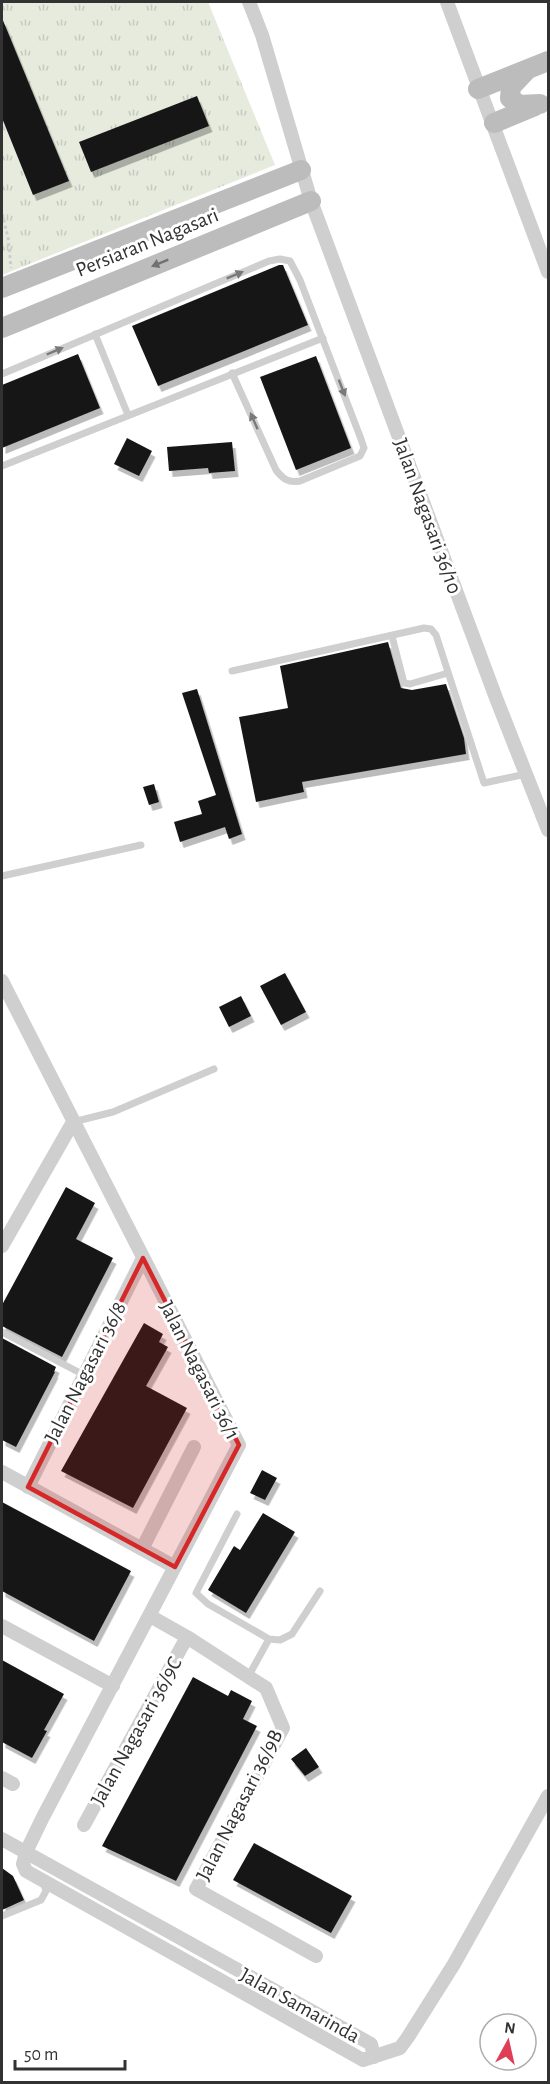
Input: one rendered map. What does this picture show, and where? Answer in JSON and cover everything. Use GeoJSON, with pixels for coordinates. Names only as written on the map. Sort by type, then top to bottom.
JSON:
{"type":"FeatureCollection","features":[{"type":"Feature","properties":{"kind":"street","name":"Jalan Nagasari 36/10"},"geometry":{"type":"LineString","coordinates":[[249,2],[262,35],[311,201],[549,830]]}},
{"type":"Feature","properties":{"kind":"street"},"geometry":{"type":"LineString","coordinates":[[447,2],[549,272]]}},
{"type":"Feature","properties":{"kind":"street"},"geometry":{"type":"LineString","coordinates":[[478,88],[549,61]]}},
{"type":"Feature","properties":{"kind":"street"},"geometry":{"type":"LineString","coordinates":[[528,69],[511,87],[510,98],[519,105],[544,102]]}},
{"type":"Feature","properties":{"kind":"street"},"geometry":{"type":"LineString","coordinates":[[494,123],[544,102]]}},
{"type":"Feature","properties":{"kind":"street","name":"Persiaran Nagasari"},"geometry":{"type":"LineString","coordinates":[[9,285],[301,170]]}},
{"type":"Feature","properties":{"kind":"street"},"geometry":{"type":"LineString","coordinates":[[257,187],[275,188],[284,192],[285,202],[274,216]]}},
{"type":"Feature","properties":{"kind":"street","name":"Persiaran Nagasari"},"geometry":{"type":"LineString","coordinates":[[2,328],[311,201]]}},
{"type":"Feature","properties":{"kind":"street","name":"Jalan Nagasari 36/1"},"geometry":{"type":"LineString","coordinates":[[2,981],[239,1445],[26,1852]]}},
{"type":"Feature","properties":{"kind":"street"},"geometry":{"type":"LineString","coordinates":[[2,1246],[73,1122]]}},
{"type":"Feature","properties":{"kind":"street","name":"Jalan Nagasari 36/8"},"geometry":{"type":"LineString","coordinates":[[28,1487],[143,1258]]}},
{"type":"Feature","properties":{"kind":"street"},"geometry":{"type":"LineString","coordinates":[[142,1549],[194,1447]]}},
{"type":"Feature","properties":{"kind":"street"},"geometry":{"type":"LineString","coordinates":[[2,1472],[175,1567]]}},
{"type":"Feature","properties":{"kind":"street"},"geometry":{"type":"LineString","coordinates":[[150,1616],[188,1636],[248,1677]]}},
{"type":"Feature","properties":{"kind":"street"},"geometry":{"type":"LineString","coordinates":[[2,1626],[113,1686]]}},
{"type":"Feature","properties":{"kind":"street","name":"Jalan Nagasari 36/9C"},"geometry":{"type":"LineString","coordinates":[[84,1825],[188,1636]]}},
{"type":"Feature","properties":{"kind":"street","name":"Jalan Nagasari 36/9B"},"geometry":{"type":"LineString","coordinates":[[248,1677],[266,1688],[283,1728],[196,1889],[316,1956]]}},
{"type":"Feature","properties":{"kind":"street","name":"Jalan Samarinda"},"geometry":{"type":"LineString","coordinates":[[2,1839],[371,2044],[374,2057],[400,2048],[408,2037],[454,1964],[549,1796]]}},
{"type":"Feature","properties":{"kind":"street"},"geometry":{"type":"LineString","coordinates":[[26,1852],[23,1864],[26,1870],[42,1880],[363,2060],[374,2057]]}},
{"type":"Feature","properties":{"kind":"street"},"geometry":{"type":"LineString","coordinates":[[190,1963],[198,1948]]}},
{"type":"Feature","properties":{"kind":"lane"},"geometry":{"type":"LineString","coordinates":[[2,374],[204,287],[269,261],[285,260],[293,264],[322,338],[364,448],[360,456],[316,476],[294,482],[283,479],[232,373]]}},
{"type":"Feature","properties":{"kind":"lane"},"geometry":{"type":"LineString","coordinates":[[95,334],[128,415]]}},
{"type":"Feature","properties":{"kind":"lane"},"geometry":{"type":"LineString","coordinates":[[2,466],[322,338]]}},
{"type":"Feature","properties":{"kind":"lane"},"geometry":{"type":"LineString","coordinates":[[232,671],[424,628],[431,629],[436,635],[484,783],[526,774]]}},
{"type":"Feature","properties":{"kind":"lane"},"geometry":{"type":"LineString","coordinates":[[392,636],[404,683],[410,684],[448,673]]}},
{"type":"Feature","properties":{"kind":"lane"},"geometry":{"type":"LineString","coordinates":[[2,876],[141,845]]}},
{"type":"Feature","properties":{"kind":"lane"},"geometry":{"type":"LineString","coordinates":[[73,1122],[113,1112],[214,1069]]}},
{"type":"Feature","properties":{"kind":"lane"},"geometry":{"type":"LineString","coordinates":[[2,1332],[84,1375]]}},
{"type":"Feature","properties":{"kind":"lane"},"geometry":{"type":"LineString","coordinates":[[237,1514],[196,1593],[208,1604],[269,1639],[280,1640],[292,1634],[321,1591]]}},
{"type":"Feature","properties":{"kind":"lane"},"geometry":{"type":"LineString","coordinates":[[248,1677],[269,1639]]}},
{"type":"Feature","properties":{"kind":"lane"},"geometry":{"type":"LineString","coordinates":[[2,1916],[41,1900],[46,1891],[42,1880]]}},
{"type":"Feature","properties":{"kind":"path"},"geometry":{"type":"LineString","coordinates":[[2,214],[8,237],[11,268],[9,285]]}},
{"type":"Feature","properties":{"kind":"highlighted area"},"geometry":{"type":"Polygon","coordinates":[[[143,1258],[239,1445],[175,1567],[28,1487],[143,1258]]]}},
{"type":"Feature","properties":{"kind":"green space"},"geometry":{"type":"Polygon","coordinates":[[[2,2],[208,2],[275,165],[2,275],[2,2]]]}},
{"type":"Feature","properties":{"kind":"building"},"geometry":{"type":"Polygon","coordinates":[[[2,18],[69,181],[33,195],[2,118],[2,18]]]}},
{"type":"Feature","properties":{"kind":"building"},"geometry":{"type":"Polygon","coordinates":[[[197,96],[209,126],[91,172],[79,142],[197,96]]]}},
{"type":"Feature","properties":{"kind":"building"},"geometry":{"type":"Polygon","coordinates":[[[283,265],[308,325],[158,386],[132,326],[283,265]]]}},
{"type":"Feature","properties":{"kind":"building"},"geometry":{"type":"Polygon","coordinates":[[[78,354],[100,408],[2,448],[2,385],[78,354]]]}},
{"type":"Feature","properties":{"kind":"building"},"geometry":{"type":"Polygon","coordinates":[[[316,356],[351,448],[296,470],[260,377],[316,356]]]}},
{"type":"Feature","properties":{"kind":"building"},"geometry":{"type":"Polygon","coordinates":[[[127,438],[152,451],[139,476],[114,464],[127,438]]]}},
{"type":"Feature","properties":{"kind":"building"},"geometry":{"type":"Polygon","coordinates":[[[232,442],[235,471],[209,473],[208,468],[169,471],[167,447],[232,442]]]}},
{"type":"Feature","properties":{"kind":"building"},"geometry":{"type":"Polygon","coordinates":[[[388,642],[401,688],[412,690],[446,684],[464,738],[466,754],[302,782],[304,792],[256,802],[239,717],[288,708],[280,666],[388,642]]]}},
{"type":"Feature","properties":{"kind":"building"},"geometry":{"type":"Polygon","coordinates":[[[197,689],[242,834],[229,839],[225,827],[180,842],[174,822],[202,814],[198,801],[216,795],[182,693],[197,689]]]}},
{"type":"Feature","properties":{"kind":"building"},"geometry":{"type":"Polygon","coordinates":[[[154,784],[159,802],[149,805],[143,787],[154,784]]]}},
{"type":"Feature","properties":{"kind":"building"},"geometry":{"type":"Polygon","coordinates":[[[285,973],[306,1012],[281,1025],[260,986],[285,973]]]}},
{"type":"Feature","properties":{"kind":"building"},"geometry":{"type":"Polygon","coordinates":[[[241,996],[251,1016],[229,1027],[219,1007],[241,996]]]}},
{"type":"Feature","properties":{"kind":"building"},"geometry":{"type":"Polygon","coordinates":[[[66,1187],[95,1203],[76,1239],[113,1258],[62,1357],[2,1326],[2,1305],[66,1187]]]}},
{"type":"Feature","properties":{"kind":"building"},"geometry":{"type":"Polygon","coordinates":[[[144,1323],[163,1334],[159,1342],[168,1347],[146,1386],[187,1408],[133,1508],[61,1471],[144,1323]]]}},
{"type":"Feature","properties":{"kind":"building"},"geometry":{"type":"Polygon","coordinates":[[[2,1338],[56,1367],[16,1447],[2,1440],[2,1338]]]}},
{"type":"Feature","properties":{"kind":"building"},"geometry":{"type":"Polygon","coordinates":[[[262,1470],[277,1478],[265,1500],[250,1493],[262,1470]]]}},
{"type":"Feature","properties":{"kind":"building"},"geometry":{"type":"Polygon","coordinates":[[[2,1502],[131,1571],[94,1641],[2,1591],[2,1502]]]}},
{"type":"Feature","properties":{"kind":"building"},"geometry":{"type":"Polygon","coordinates":[[[263,1513],[295,1532],[246,1613],[208,1590],[234,1546],[240,1550],[263,1513]]]}},
{"type":"Feature","properties":{"kind":"building"},"geometry":{"type":"Polygon","coordinates":[[[2,1660],[64,1694],[32,1758],[2,1742],[2,1660]]]}},
{"type":"Feature","properties":{"kind":"building"},"geometry":{"type":"Polygon","coordinates":[[[193,1677],[228,1696],[231,1690],[252,1701],[243,1719],[257,1726],[176,1881],[102,1846],[193,1677]]]}},
{"type":"Feature","properties":{"kind":"building"},"geometry":{"type":"Polygon","coordinates":[[[306,1748],[319,1767],[305,1776],[291,1759],[306,1748]]]}},
{"type":"Feature","properties":{"kind":"building"},"geometry":{"type":"Polygon","coordinates":[[[254,1843],[352,1896],[331,1933],[233,1880],[254,1843]]]}},
{"type":"Feature","properties":{"kind":"building"},"geometry":{"type":"Polygon","coordinates":[[[2,1868],[13,1876],[24,1900],[2,1910],[2,1868]]]}}]}
